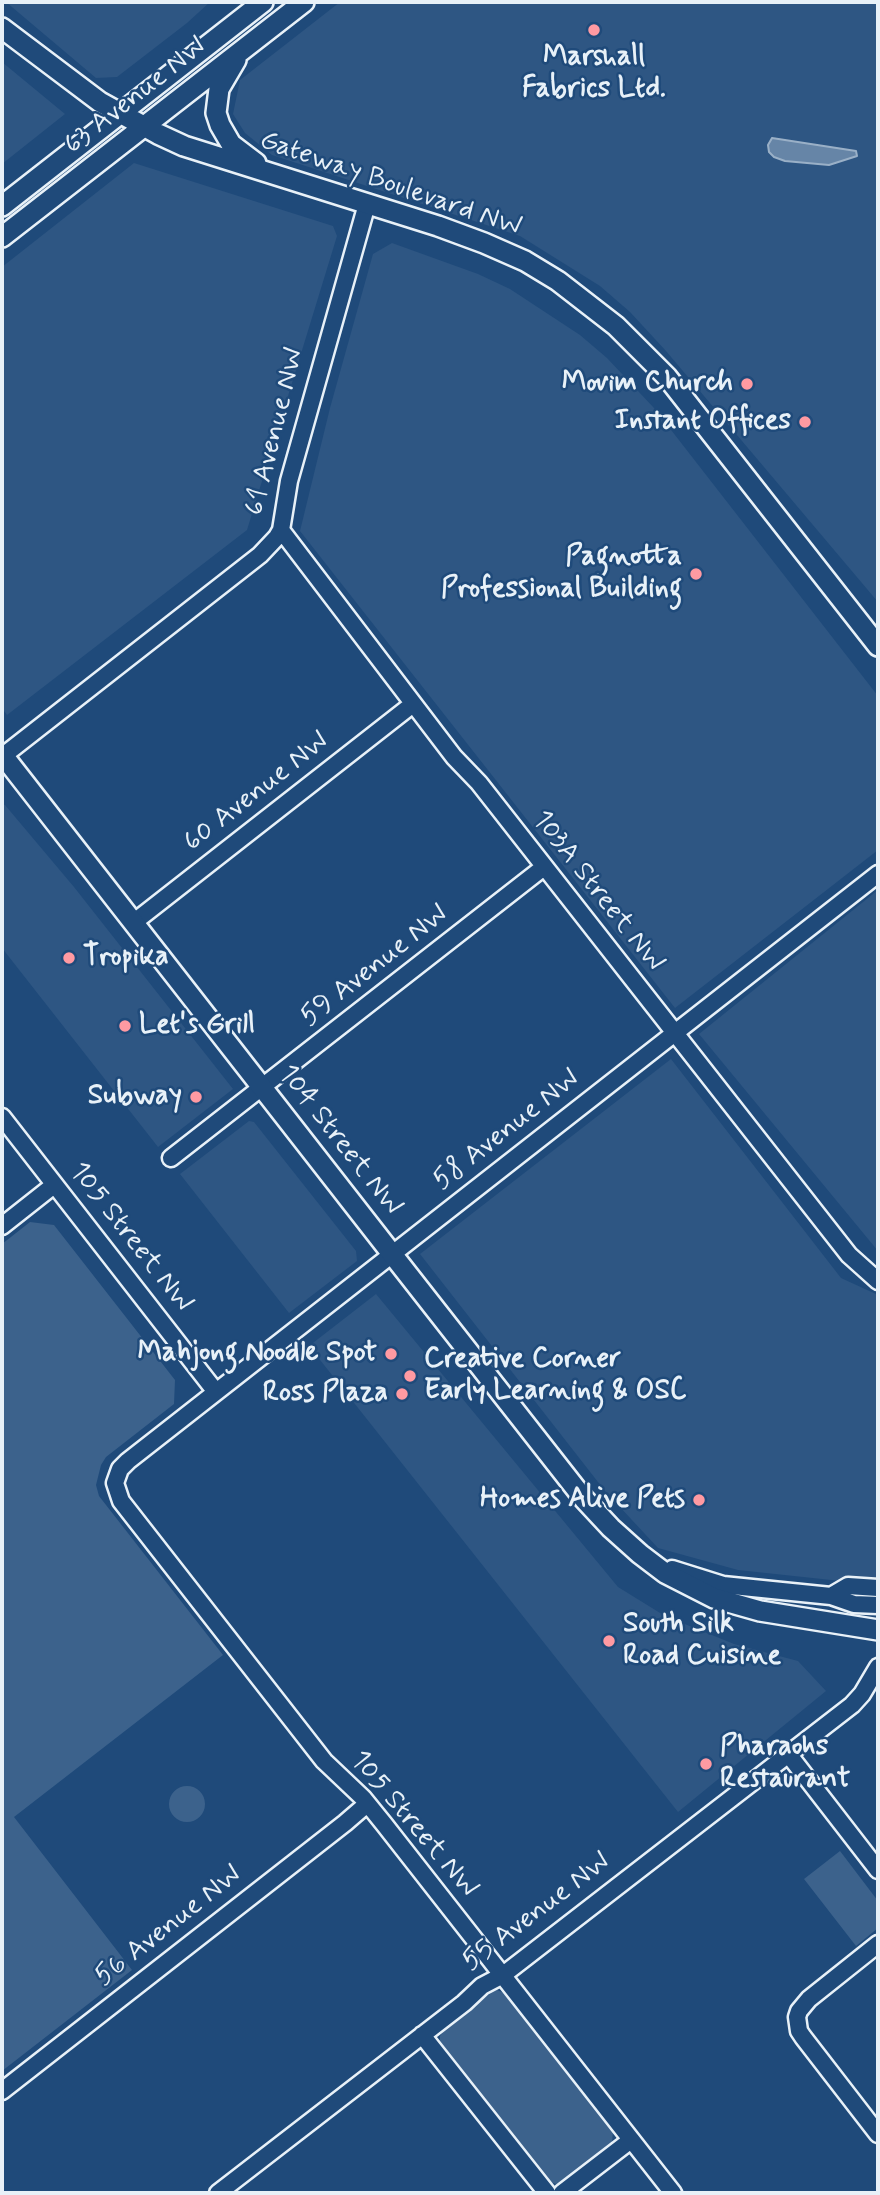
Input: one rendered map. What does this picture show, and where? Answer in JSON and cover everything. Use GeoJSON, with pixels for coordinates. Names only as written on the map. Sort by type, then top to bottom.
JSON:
{"type":"FeatureCollection","features":[{"type":"Feature","properties":{"kind":"main road","name":"63 Avenue NW"},"geometry":{"type":"LineString","coordinates":[[2,206],[263,2]]}},
{"type":"Feature","properties":{"kind":"main road","name":"63 Avenue NW"},"geometry":{"type":"LineString","coordinates":[[2,237],[304,2]]}},
{"type":"Feature","properties":{"kind":"main road","name":"Gateway Boulevard NW"},"geometry":{"type":"LineString","coordinates":[[2,28],[92,96],[143,127],[184,146],[449,230],[525,261],[558,281],[617,326],[667,377],[878,646]]}},
{"type":"Feature","properties":{"kind":"main road"},"geometry":{"type":"LineString","coordinates":[[241,51],[219,89],[216,113],[231,144],[268,172]]}},
{"type":"Feature","properties":{"kind":"main road","name":"104 Street NW"},"geometry":{"type":"LineString","coordinates":[[2,756],[584,1499],[611,1528],[645,1558],[703,1593],[735,1605],[808,1620],[878,1630]]}},
{"type":"Feature","properties":{"kind":"street","name":"61 Avenue NW"},"geometry":{"type":"LineString","coordinates":[[2,756],[272,544],[281,530],[289,481],[367,204]]}},
{"type":"Feature","properties":{"kind":"street","name":"103A Street NW"},"geometry":{"type":"LineString","coordinates":[[281,530],[413,704],[849,1255],[878,1280]]}},
{"type":"Feature","properties":{"kind":"street","name":"60 Avenue NW"},"geometry":{"type":"LineString","coordinates":[[133,923],[413,704]]}},
{"type":"Feature","properties":{"kind":"street","name":"59 Avenue NW"},"geometry":{"type":"LineString","coordinates":[[171,1158],[544,867]]}},
{"type":"Feature","properties":{"kind":"street","name":"58 Avenue NW"},"geometry":{"type":"LineString","coordinates":[[115,1490],[116,1476],[128,1461],[878,874]]}},
{"type":"Feature","properties":{"kind":"street","name":"105 Street NW"},"geometry":{"type":"LineString","coordinates":[[2,1117],[216,1392]]}},
{"type":"Feature","properties":{"kind":"street"},"geometry":{"type":"LineString","coordinates":[[2,1226],[54,1185]]}},
{"type":"Feature","properties":{"kind":"street","name":"105 Street NW"},"geometry":{"type":"LineString","coordinates":[[115,1490],[121,1502],[324,1761],[367,1804],[673,2193]]}},
{"type":"Feature","properties":{"kind":"street"},"geometry":{"type":"LineString","coordinates":[[645,1558],[723,1585],[831,1596],[854,1604],[878,1605]]}},
{"type":"Feature","properties":{"kind":"street"},"geometry":{"type":"LineString","coordinates":[[831,1596],[848,1586],[878,1588]]}},
{"type":"Feature","properties":{"kind":"street","name":"55 Avenue NW"},"geometry":{"type":"LineString","coordinates":[[218,2193],[489,1981],[503,1975],[789,1755],[858,1699],[878,1667]]}},
{"type":"Feature","properties":{"kind":"street"},"geometry":{"type":"LineString","coordinates":[[789,1755],[878,1870]]}},
{"type":"Feature","properties":{"kind":"street","name":"56 Avenue NW"},"geometry":{"type":"LineString","coordinates":[[2,2091],[367,1804]]}},
{"type":"Feature","properties":{"kind":"street"},"geometry":{"type":"LineString","coordinates":[[878,1944],[809,1998],[797,2017],[799,2031],[803,2037],[878,2134]]}},
{"type":"Feature","properties":{"kind":"street"},"geometry":{"type":"LineString","coordinates":[[422,2035],[547,2193]]}},
{"type":"Feature","properties":{"kind":"street"},"geometry":{"type":"LineString","coordinates":[[562,2193],[631,2140]]}},
{"type":"Feature","properties":{"kind":"shaded area"},"geometry":{"type":"Polygon","coordinates":[[[6,2],[210,2],[117,77],[96,78],[6,2]]]}},
{"type":"Feature","properties":{"kind":"shaded area"},"geometry":{"type":"Polygon","coordinates":[[[340,2],[878,2],[878,602],[666,351],[630,312],[600,286],[520,236],[272,155],[245,133],[233,114],[240,80],[340,2]]]}},
{"type":"Feature","properties":{"kind":"shaded area"},"geometry":{"type":"Polygon","coordinates":[[[2,62],[65,114],[2,164],[2,62]]]}},
{"type":"Feature","properties":{"kind":"shaded area"},"geometry":{"type":"Polygon","coordinates":[[[772,138],[856,151],[857,156],[829,165],[785,161],[769,152],[768,145],[772,138]]]}},
{"type":"Feature","properties":{"kind":"shaded area"},"geometry":{"type":"Polygon","coordinates":[[[134,163],[333,226],[337,236],[247,530],[7,715],[2,708],[2,267],[134,163]]]}},
{"type":"Feature","properties":{"kind":"shaded area"},"geometry":{"type":"Polygon","coordinates":[[[392,243],[478,274],[510,289],[580,335],[607,358],[654,408],[878,696],[878,850],[675,1008],[300,531],[330,408],[373,254],[392,243]]]}},
{"type":"Feature","properties":{"kind":"shaded area"},"geometry":{"type":"Polygon","coordinates":[[[2,804],[74,887],[233,1089],[158,1147],[2,948],[2,804]]]}},
{"type":"Feature","properties":{"kind":"shaded area"},"geometry":{"type":"Polygon","coordinates":[[[878,890],[878,1251],[699,1034],[878,890]]]}},
{"type":"Feature","properties":{"kind":"shaded area"},"geometry":{"type":"Polygon","coordinates":[[[671,1059],[841,1278],[878,1295],[878,1585],[738,1570],[658,1548],[605,1491],[420,1254],[671,1059]]]}},
{"type":"Feature","properties":{"kind":"shaded area"},"geometry":{"type":"Polygon","coordinates":[[[249,1121],[254,1122],[356,1251],[357,1261],[289,1313],[180,1174],[249,1121]]]}},
{"type":"Feature","properties":{"kind":"shaded area"},"geometry":{"type":"Polygon","coordinates":[[[30,1222],[54,1225],[175,1380],[174,1404],[106,1457],[96,1485],[99,1496],[223,1655],[14,1817],[132,1970],[2,2071],[2,1244],[30,1222]]]}},
{"type":"Feature","properties":{"kind":"shaded area"},"geometry":{"type":"Polygon","coordinates":[[[376,1294],[618,1587],[665,1616],[734,1644],[798,1661],[826,1691],[678,1812],[309,1346],[376,1294]]]}},
{"type":"Feature","properties":{"kind":"shaded area"},"geometry":{"type":"Polygon","coordinates":[[[187,1786],[200,1791],[205,1804],[200,1817],[187,1822],[174,1817],[169,1804],[174,1791],[187,1786]]]}},
{"type":"Feature","properties":{"kind":"shaded area"},"geometry":{"type":"Polygon","coordinates":[[[840,1851],[878,1901],[878,1928],[856,1946],[804,1879],[840,1851]]]}},
{"type":"Feature","properties":{"kind":"shaded area"},"geometry":{"type":"Polygon","coordinates":[[[497,1990],[504,1993],[613,2131],[612,2143],[561,2183],[550,2182],[440,2041],[444,2030],[497,1990]]]}},
{"type":"Feature","properties":{"kind":"place","name":"Marshall Fabrics Ltd."},"geometry":{"type":"Point","coordinates":[594,30]}},
{"type":"Feature","properties":{"kind":"place","name":"Movim Church"},"geometry":{"type":"Point","coordinates":[747,384]}},
{"type":"Feature","properties":{"kind":"place","name":"Instant Offices"},"geometry":{"type":"Point","coordinates":[805,422]}},
{"type":"Feature","properties":{"kind":"place","name":"Pagnotta Professional Building"},"geometry":{"type":"Point","coordinates":[696,574]}},
{"type":"Feature","properties":{"kind":"place","name":"Tropika"},"geometry":{"type":"Point","coordinates":[69,958]}},
{"type":"Feature","properties":{"kind":"place","name":"Let's Grill"},"geometry":{"type":"Point","coordinates":[125,1026]}},
{"type":"Feature","properties":{"kind":"place","name":"Subway"},"geometry":{"type":"Point","coordinates":[196,1097]}},
{"type":"Feature","properties":{"kind":"place","name":"Mahjong Noodle Spot"},"geometry":{"type":"Point","coordinates":[391,1354]}},
{"type":"Feature","properties":{"kind":"place","name":"Creative Corner Early Learning & OSC"},"geometry":{"type":"Point","coordinates":[410,1376]}},
{"type":"Feature","properties":{"kind":"place","name":"Ross Plaza"},"geometry":{"type":"Point","coordinates":[402,1394]}},
{"type":"Feature","properties":{"kind":"place","name":"Homes Alive Pets"},"geometry":{"type":"Point","coordinates":[699,1500]}},
{"type":"Feature","properties":{"kind":"place","name":"South Silk Road Cuisine"},"geometry":{"type":"Point","coordinates":[609,1641]}},
{"type":"Feature","properties":{"kind":"place","name":"Pharaohs Restaurant"},"geometry":{"type":"Point","coordinates":[706,1764]}}]}
